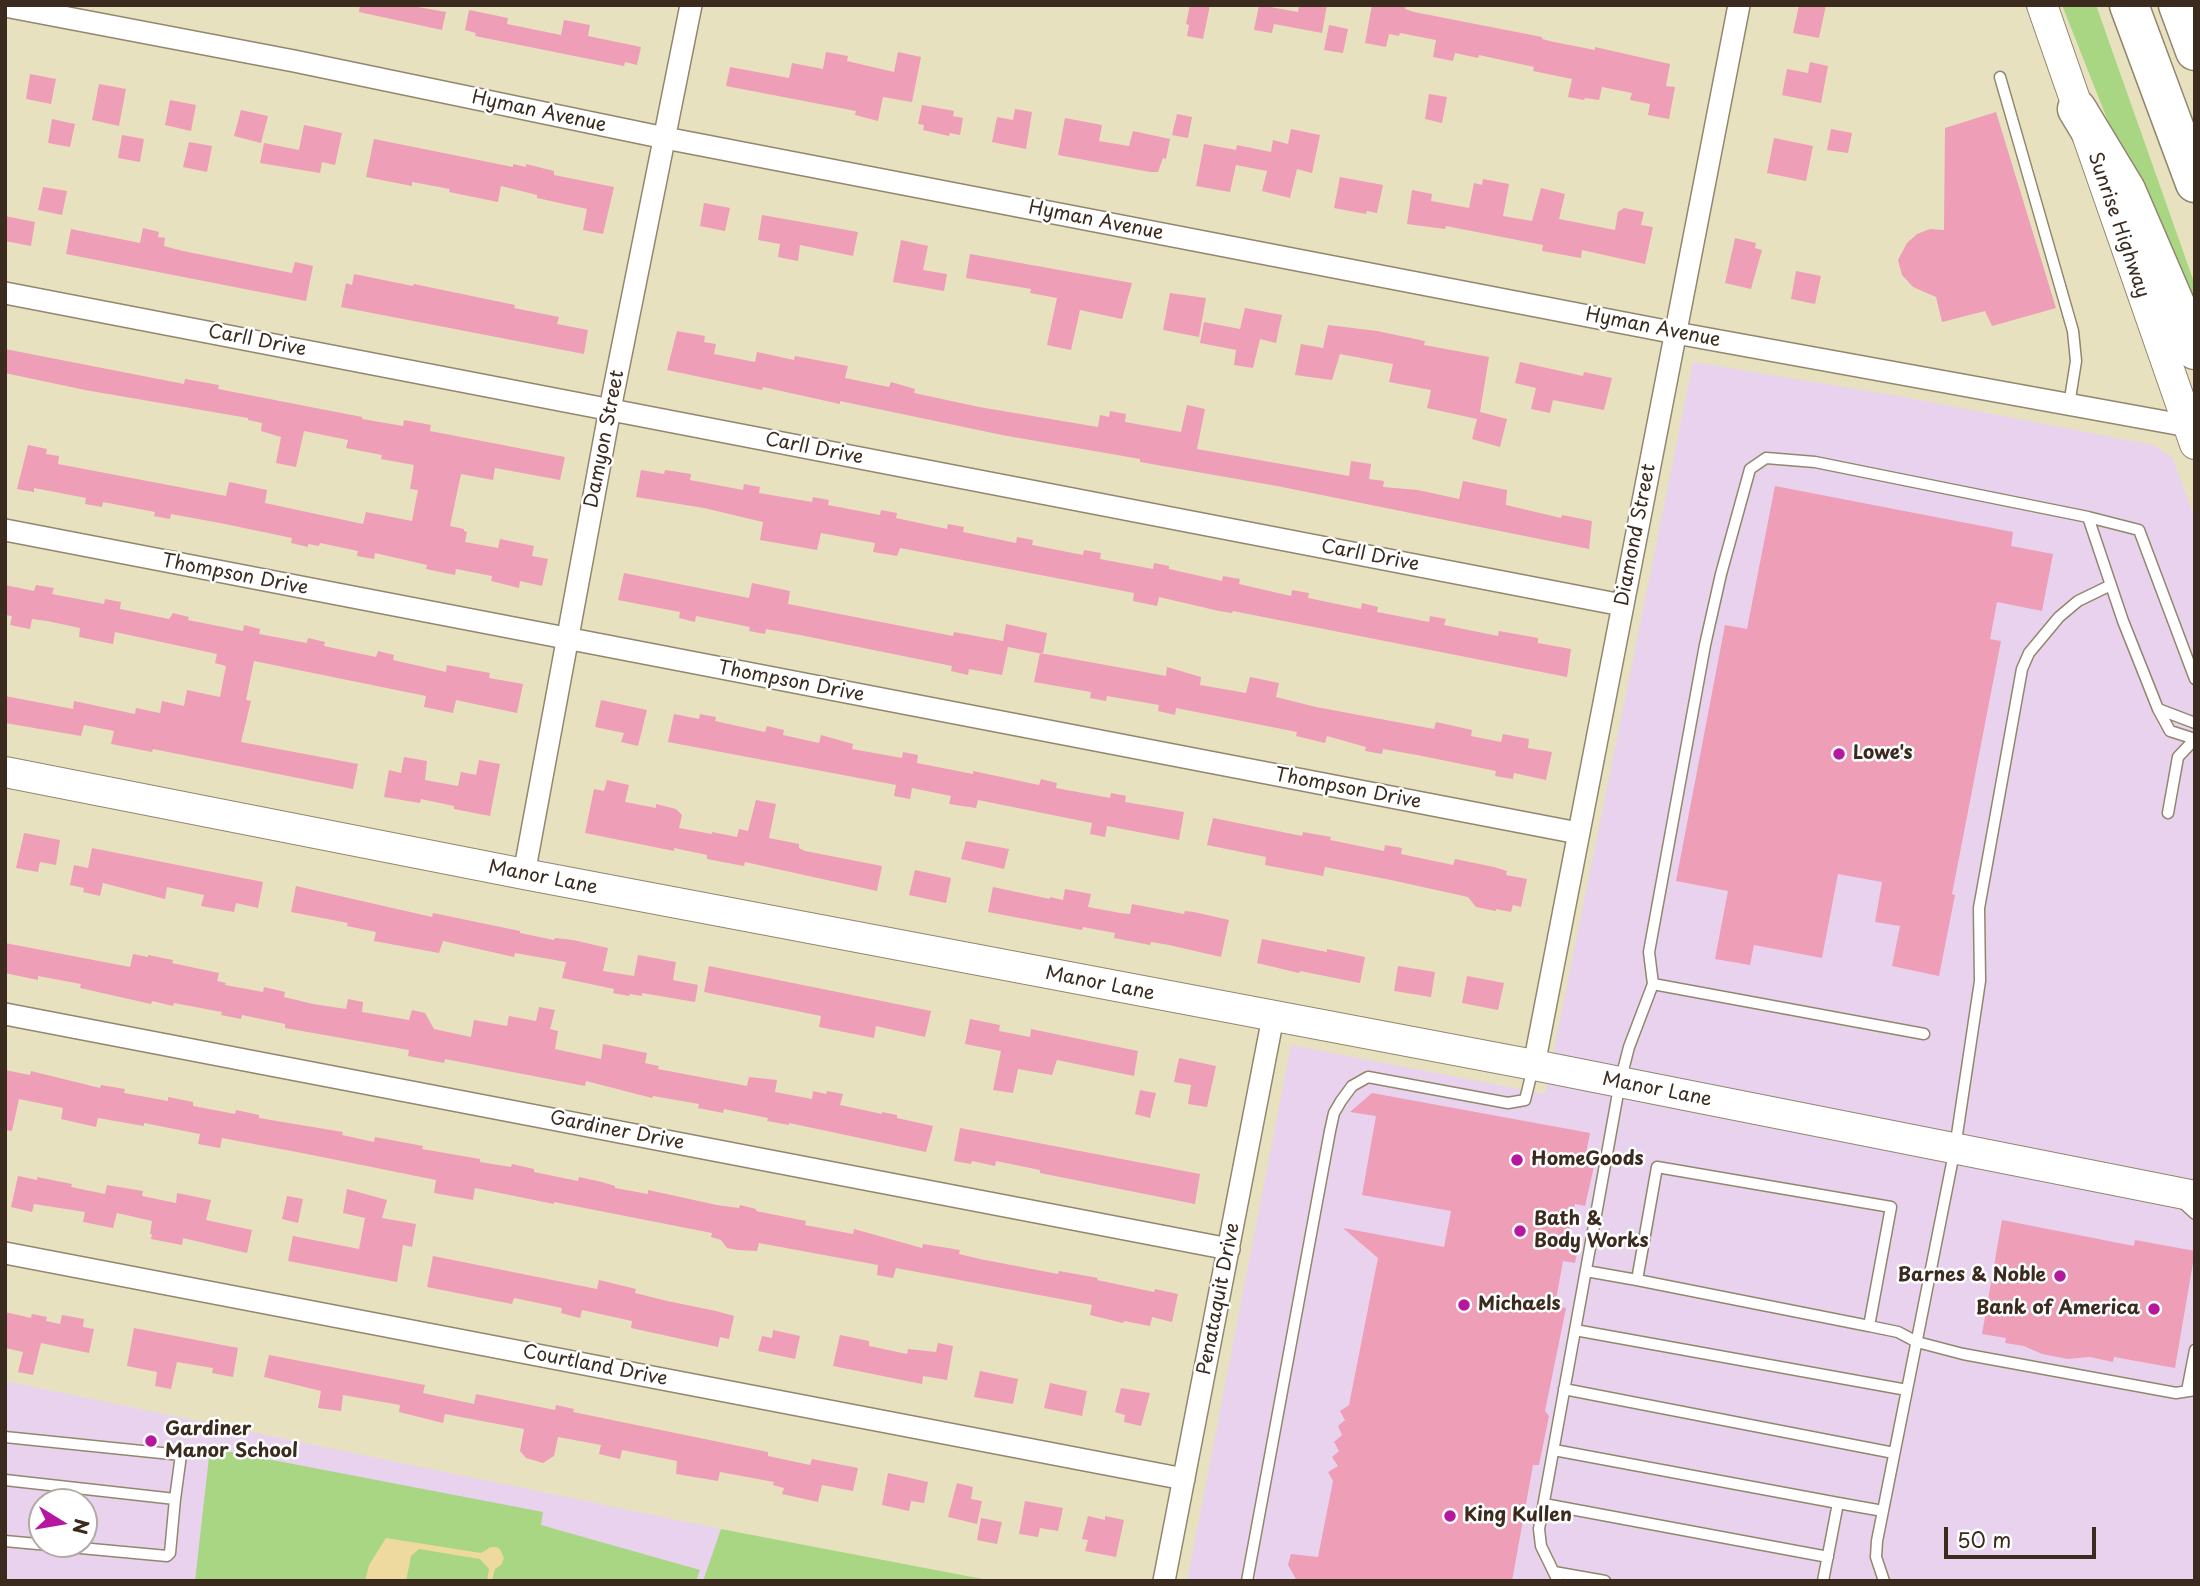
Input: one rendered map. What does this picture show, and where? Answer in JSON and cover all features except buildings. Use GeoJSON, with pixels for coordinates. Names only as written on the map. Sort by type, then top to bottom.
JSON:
{"type":"FeatureCollection","features":[{"type":"Feature","properties":{"kind":"highway"},"geometry":{"type":"LineString","coordinates":[[2129,5],[2195,183]]}},
{"type":"Feature","properties":{"kind":"highway"},"geometry":{"type":"LineString","coordinates":[[2178,5],[2195,51]]}},
{"type":"Feature","properties":{"kind":"highway"},"geometry":{"type":"LineString","coordinates":[[2077,109],[2126,190],[2195,350]]}},
{"type":"Feature","properties":{"kind":"street","name":"Damyon Street"},"geometry":{"type":"LineString","coordinates":[[524,874],[610,409],[691,5]]}},
{"type":"Feature","properties":{"kind":"street","name":"Sunrise Highway"},"geometry":{"type":"LineString","coordinates":[[2042,5],[2192,435]]}},
{"type":"Feature","properties":{"kind":"street","name":"Hyman Avenue"},"geometry":{"type":"LineString","coordinates":[[5,6],[307,64],[665,138],[1676,333],[2069,405],[2192,435]]}},
{"type":"Feature","properties":{"kind":"street","name":"Diamond Street"},"geometry":{"type":"LineString","coordinates":[[1534,1065],[1676,333],[1736,6]]}},
{"type":"Feature","properties":{"kind":"street","name":"Carll Drive"},"geometry":{"type":"LineString","coordinates":[[5,293],[1622,605]]}},
{"type":"Feature","properties":{"kind":"street","name":"Thompson Drive"},"geometry":{"type":"LineString","coordinates":[[5,530],[1578,834]]}},
{"type":"Feature","properties":{"kind":"street","name":"Manor Lane"},"geometry":{"type":"LineString","coordinates":[[5,772],[524,874],[1534,1065],[2183,1194]]}},
{"type":"Feature","properties":{"kind":"street","name":"Gardiner Drive"},"geometry":{"type":"LineString","coordinates":[[5,1014],[1228,1249]]}},
{"type":"Feature","properties":{"kind":"street","name":"Penataquit Drive"},"geometry":{"type":"LineString","coordinates":[[1164,1581],[1273,1017]]}},
{"type":"Feature","properties":{"kind":"street","name":"Courtland Drive"},"geometry":{"type":"LineString","coordinates":[[5,1253],[1184,1479]]}},
{"type":"Feature","properties":{"kind":"lane"},"geometry":{"type":"LineString","coordinates":[[2000,77],[2073,331],[2076,361],[2069,405]]}},
{"type":"Feature","properties":{"kind":"lane"},"geometry":{"type":"LineString","coordinates":[[1605,1581],[1556,1577],[1541,1546],[1539,1529],[1620,1082],[1629,1047],[1653,985],[1649,952],[1718,585],[1750,469],[1766,458],[1815,462],[2088,517],[2139,530],[2195,679]]}},
{"type":"Feature","properties":{"kind":"lane"},"geometry":{"type":"LineString","coordinates":[[2088,517],[2158,709],[2170,731],[2195,739],[2178,757],[2168,813]]}},
{"type":"Feature","properties":{"kind":"lane"},"geometry":{"type":"LineString","coordinates":[[1884,1581],[1876,1557],[1882,1511],[1955,1148],[1980,981],[1979,908],[2022,669],[2029,653],[2059,617],[2078,601],[2111,585]]}},
{"type":"Feature","properties":{"kind":"lane"},"geometry":{"type":"LineString","coordinates":[[2158,709],[2195,723]]}},
{"type":"Feature","properties":{"kind":"lane"},"geometry":{"type":"LineString","coordinates":[[1653,985],[1924,1034]]}},
{"type":"Feature","properties":{"kind":"lane"},"geometry":{"type":"LineString","coordinates":[[1247,1581],[1330,1131],[1340,1101],[1352,1086],[1368,1077],[1508,1102],[1525,1100],[1534,1065]]}},
{"type":"Feature","properties":{"kind":"lane"},"geometry":{"type":"LineString","coordinates":[[1637,1280],[1657,1167],[1891,1207],[1869,1326]]}},
{"type":"Feature","properties":{"kind":"lane"},"geometry":{"type":"LineString","coordinates":[[2183,1194],[2195,1214]]}},
{"type":"Feature","properties":{"kind":"lane"},"geometry":{"type":"LineString","coordinates":[[1586,1271],[1898,1332],[1917,1342],[1963,1354],[2176,1393],[2191,1391],[2195,1350]]}},
{"type":"Feature","properties":{"kind":"lane"},"geometry":{"type":"LineString","coordinates":[[1575,1330],[1907,1390]]}},
{"type":"Feature","properties":{"kind":"lane"},"geometry":{"type":"LineString","coordinates":[[1564,1389],[1895,1453]]}},
{"type":"Feature","properties":{"kind":"lane"},"geometry":{"type":"LineString","coordinates":[[5,1437],[181,1455],[170,1553],[167,1556],[5,1541]]}},
{"type":"Feature","properties":{"kind":"lane"},"geometry":{"type":"LineString","coordinates":[[1554,1450],[1882,1511]]}},
{"type":"Feature","properties":{"kind":"lane"},"geometry":{"type":"LineString","coordinates":[[5,1480],[175,1499]]}},
{"type":"Feature","properties":{"kind":"lane"},"geometry":{"type":"LineString","coordinates":[[1823,1581],[1838,1503]]}},
{"type":"Feature","properties":{"kind":"lane"},"geometry":{"type":"LineString","coordinates":[[1544,1504],[1828,1557]]}},
{"type":"Feature","properties":{"kind":"shaded area"},"geometry":{"type":"Polygon","coordinates":[[[1693,362],[1904,397],[2153,445],[2172,457],[2195,518],[2195,1581],[1187,1581],[1291,1045],[1545,1094],[1693,362]]]}},
{"type":"Feature","properties":{"kind":"shaded area","name":"Gardiner Manor School"},"geometry":{"type":"Polygon","coordinates":[[[5,1381],[721,1529],[703,1581],[5,1581],[5,1381]]]}},
{"type":"Feature","properties":{"kind":"green space"},"geometry":{"type":"Polygon","coordinates":[[[2062,5],[2096,5],[2195,285],[2195,330],[2117,144],[2062,5]]]}},
{"type":"Feature","properties":{"kind":"green space"},"geometry":{"type":"Polygon","coordinates":[[[210,1448],[543,1512],[541,1525],[700,1570],[696,1581],[195,1581],[210,1448]]]}},
{"type":"Feature","properties":{"kind":"green space"},"geometry":{"type":"Polygon","coordinates":[[[721,1529],[993,1581],[703,1581],[721,1529]]]}},
{"type":"Feature","properties":{"kind":"sand"},"geometry":{"type":"Polygon","coordinates":[[[386,1538],[481,1553],[496,1547],[504,1558],[501,1565],[495,1569],[492,1581],[487,1581],[489,1569],[480,1559],[419,1549],[411,1556],[406,1581],[365,1581],[369,1565],[386,1538]]]}},
{"type":"Feature","properties":{"kind":"place","name":"Lowe's"},"geometry":{"type":"Point","coordinates":[1839,754]}},
{"type":"Feature","properties":{"kind":"place","name":"HomeGoods"},"geometry":{"type":"Point","coordinates":[1517,1160]}},
{"type":"Feature","properties":{"kind":"place","name":"Bath & Body Works"},"geometry":{"type":"Point","coordinates":[1520,1231]}},
{"type":"Feature","properties":{"kind":"place","name":"Barnes & Noble"},"geometry":{"type":"Point","coordinates":[2060,1276]}},
{"type":"Feature","properties":{"kind":"place","name":"Michaels"},"geometry":{"type":"Point","coordinates":[1464,1305]}},
{"type":"Feature","properties":{"kind":"place","name":"Bank of America"},"geometry":{"type":"Point","coordinates":[2154,1309]}},
{"type":"Feature","properties":{"kind":"place","name":"Gardiner Manor School"},"geometry":{"type":"Point","coordinates":[151,1441]}},
{"type":"Feature","properties":{"kind":"place","name":"King Kullen"},"geometry":{"type":"Point","coordinates":[1450,1516]}}]}
